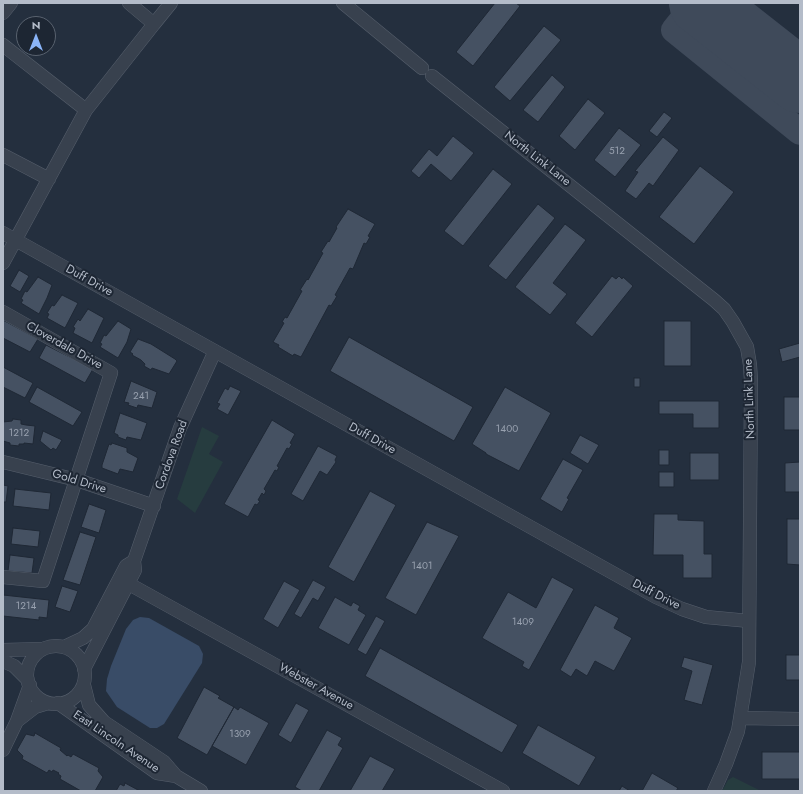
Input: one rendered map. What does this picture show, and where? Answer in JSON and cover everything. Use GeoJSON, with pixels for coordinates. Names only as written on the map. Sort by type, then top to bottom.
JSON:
{"type":"FeatureCollection","features":[{"type":"Feature","properties":{"kind":"street"},"geometry":{"type":"LineString","coordinates":[[3,13],[11,3]]}},
{"type":"Feature","properties":{"kind":"street"},"geometry":{"type":"LineString","coordinates":[[129,3],[154,24]]}},
{"type":"Feature","properties":{"kind":"street"},"geometry":{"type":"LineString","coordinates":[[3,263],[86,110],[171,3]]}},
{"type":"Feature","properties":{"kind":"street","name":"North Link Lane"},"geometry":{"type":"LineString","coordinates":[[343,3],[427,72],[714,300],[724,309],[740,332],[749,359],[751,381],[749,662],[741,718],[726,764],[714,791]]}},
{"type":"Feature","properties":{"kind":"street"},"geometry":{"type":"LineString","coordinates":[[3,45],[86,110]]}},
{"type":"Feature","properties":{"kind":"street"},"geometry":{"type":"LineString","coordinates":[[3,155],[49,179]]}},
{"type":"Feature","properties":{"kind":"street","name":"Duff Drive"},"geometry":{"type":"LineString","coordinates":[[3,233],[656,597],[682,609],[706,617],[749,621]]}},
{"type":"Feature","properties":{"kind":"street","name":"Cloverdale Drive"},"geometry":{"type":"LineString","coordinates":[[3,312],[111,373],[77,480]]}},
{"type":"Feature","properties":{"kind":"street","name":"Cordova Road"},"geometry":{"type":"LineString","coordinates":[[84,669],[129,584],[134,570],[134,560],[180,428],[215,351]]}},
{"type":"Feature","properties":{"kind":"street","name":"Gold Drive"},"geometry":{"type":"LineString","coordinates":[[3,462],[77,480],[154,506]]}},
{"type":"Feature","properties":{"kind":"street"},"geometry":{"type":"LineString","coordinates":[[3,577],[43,581],[77,480]]}},
{"type":"Feature","properties":{"kind":"street","name":"Cordova Road"},"geometry":{"type":"LineString","coordinates":[[64,647],[84,638],[92,629],[126,566],[134,560]]}},
{"type":"Feature","properties":{"kind":"street","name":"Webster Avenue"},"geometry":{"type":"LineString","coordinates":[[129,584],[503,791]]}},
{"type":"Feature","properties":{"kind":"street"},"geometry":{"type":"LineString","coordinates":[[3,650],[43,649],[56,646],[64,647],[75,653],[81,660],[84,669],[84,685],[74,698],[35,707],[17,721]]}},
{"type":"Feature","properties":{"kind":"street"},"geometry":{"type":"LineString","coordinates":[[3,750],[17,721],[29,682],[30,664],[33,658],[43,649]]}},
{"type":"Feature","properties":{"kind":"street"},"geometry":{"type":"LineString","coordinates":[[3,661],[14,666],[29,682],[33,692],[53,703]]}},
{"type":"Feature","properties":{"kind":"street","name":"East Lincoln Avenue"},"geometry":{"type":"LineString","coordinates":[[84,685],[88,700],[94,713],[127,738],[164,762],[176,776],[201,791]]}},
{"type":"Feature","properties":{"kind":"street","name":"East Lincoln Avenue"},"geometry":{"type":"LineString","coordinates":[[53,703],[157,773],[176,776]]}},
{"type":"Feature","properties":{"kind":"street"},"geometry":{"type":"LineString","coordinates":[[741,718],[800,719]]}},
{"type":"Feature","properties":{"kind":"green space"},"geometry":{"type":"Polygon","coordinates":[[[202,427],[219,436],[209,454],[223,462],[195,513],[177,499],[202,427]]]}},
{"type":"Feature","properties":{"kind":"green space"},"geometry":{"type":"Polygon","coordinates":[[[733,777],[761,791],[722,791],[728,780],[733,777]]]}},
{"type":"Feature","properties":{"kind":"water"},"geometry":{"type":"Polygon","coordinates":[[[140,617],[149,618],[199,646],[203,654],[202,663],[164,724],[157,728],[150,728],[117,707],[106,691],[107,679],[111,666],[126,629],[133,620],[140,617]]]}},
{"type":"Feature","properties":{"kind":"building"},"geometry":{"type":"Polygon","coordinates":[[[495,3],[516,3],[520,6],[473,66],[456,52],[495,3]]]}},
{"type":"Feature","properties":{"kind":"building"},"geometry":{"type":"Polygon","coordinates":[[[544,26],[561,40],[510,101],[494,87],[544,26]]]}},
{"type":"Feature","properties":{"kind":"building"},"geometry":{"type":"Polygon","coordinates":[[[552,75],[565,87],[538,122],[523,110],[552,75]]]}},
{"type":"Feature","properties":{"kind":"building"},"geometry":{"type":"Polygon","coordinates":[[[588,99],[605,113],[575,150],[559,136],[588,99]]]}},
{"type":"Feature","properties":{"kind":"building"},"geometry":{"type":"Polygon","coordinates":[[[664,112],[672,118],[657,137],[649,131],[664,112]]]}},
{"type":"Feature","properties":{"kind":"building"},"geometry":{"type":"Polygon","coordinates":[[[619,128],[641,145],[615,177],[594,160],[619,128]]]}},
{"type":"Feature","properties":{"kind":"building"},"geometry":{"type":"Polygon","coordinates":[[[453,136],[474,153],[451,181],[431,164],[419,178],[411,171],[429,149],[437,156],[453,136]]]}},
{"type":"Feature","properties":{"kind":"building"},"geometry":{"type":"Polygon","coordinates":[[[663,137],[679,150],[653,186],[649,183],[636,199],[625,191],[638,172],[635,171],[663,137]]]}},
{"type":"Feature","properties":{"kind":"building"},"geometry":{"type":"Polygon","coordinates":[[[700,166],[734,192],[694,244],[659,217],[700,166]]]}},
{"type":"Feature","properties":{"kind":"building"},"geometry":{"type":"Polygon","coordinates":[[[493,169],[512,184],[463,246],[444,231],[493,169]]]}},
{"type":"Feature","properties":{"kind":"building"},"geometry":{"type":"Polygon","coordinates":[[[538,204],[555,218],[506,280],[488,266],[538,204]]]}},
{"type":"Feature","properties":{"kind":"building"},"geometry":{"type":"Polygon","coordinates":[[[348,209],[375,224],[368,236],[370,237],[366,244],[364,243],[353,269],[350,268],[335,295],[337,296],[331,306],[329,305],[301,357],[294,354],[293,356],[278,347],[279,345],[273,342],[284,323],[282,322],[285,317],[287,318],[302,291],[300,290],[307,279],[308,280],[323,253],[321,252],[328,241],[329,242],[337,228],[336,227],[348,209]]]}},
{"type":"Feature","properties":{"kind":"building"},"geometry":{"type":"Polygon","coordinates":[[[565,224],[586,240],[553,283],[567,294],[550,315],[515,287],[565,224]]]}},
{"type":"Feature","properties":{"kind":"building"},"geometry":{"type":"Polygon","coordinates":[[[19,270],[29,276],[20,292],[10,286],[19,270]]]}},
{"type":"Feature","properties":{"kind":"building"},"geometry":{"type":"Polygon","coordinates":[[[612,276],[616,279],[619,276],[622,279],[623,277],[633,286],[592,337],[575,323],[612,276]]]}},
{"type":"Feature","properties":{"kind":"building"},"geometry":{"type":"Polygon","coordinates":[[[38,277],[52,285],[39,314],[21,303],[23,300],[21,299],[25,291],[27,292],[38,277]]]}},
{"type":"Feature","properties":{"kind":"building"},"geometry":{"type":"Polygon","coordinates":[[[62,295],[78,303],[65,328],[47,318],[49,314],[47,313],[52,305],[54,306],[62,295]]]}},
{"type":"Feature","properties":{"kind":"building"},"geometry":{"type":"Polygon","coordinates":[[[88,309],[104,318],[92,343],[73,333],[75,328],[73,327],[78,319],[80,321],[88,309]]]}},
{"type":"Feature","properties":{"kind":"building"},"geometry":{"type":"Polygon","coordinates":[[[3,320],[38,339],[30,352],[3,338],[3,320]]]}},
{"type":"Feature","properties":{"kind":"building"},"geometry":{"type":"Polygon","coordinates":[[[118,321],[131,329],[127,342],[118,358],[100,347],[102,344],[100,343],[104,335],[106,336],[118,321]]]}},
{"type":"Feature","properties":{"kind":"building"},"geometry":{"type":"Polygon","coordinates":[[[664,321],[691,321],[691,366],[664,366],[664,321]]]}},
{"type":"Feature","properties":{"kind":"building"},"geometry":{"type":"Polygon","coordinates":[[[349,337],[473,407],[454,441],[330,371],[349,337]]]}},
{"type":"Feature","properties":{"kind":"building"},"geometry":{"type":"Polygon","coordinates":[[[138,339],[151,344],[177,361],[169,374],[152,368],[151,370],[144,366],[145,364],[141,360],[132,355],[133,354],[130,352],[138,339]]]}},
{"type":"Feature","properties":{"kind":"building"},"geometry":{"type":"Polygon","coordinates":[[[800,343],[800,357],[782,362],[779,349],[800,343]]]}},
{"type":"Feature","properties":{"kind":"building"},"geometry":{"type":"Polygon","coordinates":[[[46,345],[93,369],[85,383],[39,358],[46,345]]]}},
{"type":"Feature","properties":{"kind":"building"},"geometry":{"type":"Polygon","coordinates":[[[3,367],[33,383],[25,398],[3,387],[3,367]]]}},
{"type":"Feature","properties":{"kind":"building"},"geometry":{"type":"Polygon","coordinates":[[[634,378],[640,378],[640,387],[634,387],[634,378]]]}},
{"type":"Feature","properties":{"kind":"building"},"geometry":{"type":"Polygon","coordinates":[[[131,381],[157,392],[152,408],[138,405],[137,408],[124,402],[131,381]]]}},
{"type":"Feature","properties":{"kind":"building"},"geometry":{"type":"Polygon","coordinates":[[[230,386],[241,391],[228,415],[217,409],[220,404],[217,403],[225,388],[228,390],[230,386]]]}},
{"type":"Feature","properties":{"kind":"building"},"geometry":{"type":"Polygon","coordinates":[[[37,387],[82,412],[73,426],[29,402],[37,387]]]}},
{"type":"Feature","properties":{"kind":"building"},"geometry":{"type":"Polygon","coordinates":[[[505,387],[551,413],[519,471],[486,454],[472,444],[505,387]]]}},
{"type":"Feature","properties":{"kind":"building"},"geometry":{"type":"Polygon","coordinates":[[[784,397],[800,397],[800,430],[784,430],[784,397]]]}},
{"type":"Feature","properties":{"kind":"building"},"geometry":{"type":"Polygon","coordinates":[[[659,401],[719,401],[719,428],[693,428],[693,414],[659,414],[659,401]]]}},
{"type":"Feature","properties":{"kind":"building"},"geometry":{"type":"Polygon","coordinates":[[[120,413],[147,423],[141,440],[127,437],[126,440],[118,437],[118,435],[114,433],[120,413]]]}},
{"type":"Feature","properties":{"kind":"building"},"geometry":{"type":"Polygon","coordinates":[[[13,419],[21,420],[21,424],[35,426],[33,444],[24,443],[19,444],[19,446],[10,445],[10,443],[3,441],[3,422],[12,421],[13,419]]]}},
{"type":"Feature","properties":{"kind":"building"},"geometry":{"type":"Polygon","coordinates":[[[272,420],[295,434],[290,443],[292,444],[289,449],[287,448],[277,466],[279,467],[277,471],[275,470],[264,489],[266,491],[264,495],[262,493],[258,500],[260,501],[257,505],[255,504],[248,517],[224,504],[272,420]]]}},
{"type":"Feature","properties":{"kind":"building"},"geometry":{"type":"Polygon","coordinates":[[[43,431],[62,440],[56,450],[53,448],[51,450],[40,441],[43,431]]]}},
{"type":"Feature","properties":{"kind":"building"},"geometry":{"type":"Polygon","coordinates":[[[580,435],[599,445],[588,464],[570,453],[580,435]]]}},
{"type":"Feature","properties":{"kind":"building"},"geometry":{"type":"Polygon","coordinates":[[[112,443],[127,448],[127,452],[138,458],[133,472],[120,469],[118,474],[102,468],[109,444],[111,445],[112,443]]]}},
{"type":"Feature","properties":{"kind":"building"},"geometry":{"type":"Polygon","coordinates":[[[318,446],[337,456],[335,460],[336,462],[327,475],[320,471],[303,501],[291,494],[318,446]]]}},
{"type":"Feature","properties":{"kind":"building"},"geometry":{"type":"Polygon","coordinates":[[[659,450],[669,450],[669,465],[659,465],[659,450]]]}},
{"type":"Feature","properties":{"kind":"building"},"geometry":{"type":"Polygon","coordinates":[[[690,453],[719,453],[719,480],[690,480],[690,453]]]}},
{"type":"Feature","properties":{"kind":"building"},"geometry":{"type":"Polygon","coordinates":[[[563,459],[583,470],[567,498],[569,499],[562,512],[540,499],[563,459]]]}},
{"type":"Feature","properties":{"kind":"building"},"geometry":{"type":"Polygon","coordinates":[[[800,462],[800,492],[785,492],[785,463],[800,462]]]}},
{"type":"Feature","properties":{"kind":"building"},"geometry":{"type":"Polygon","coordinates":[[[659,472],[674,472],[674,487],[659,487],[659,472]]]}},
{"type":"Feature","properties":{"kind":"building"},"geometry":{"type":"Polygon","coordinates":[[[3,485],[8,486],[6,502],[3,502],[3,485]]]}},
{"type":"Feature","properties":{"kind":"building"},"geometry":{"type":"Polygon","coordinates":[[[15,489],[51,493],[49,510],[13,506],[15,489]]]}},
{"type":"Feature","properties":{"kind":"building"},"geometry":{"type":"Polygon","coordinates":[[[370,491],[396,505],[354,582],[328,567],[370,491]]]}},
{"type":"Feature","properties":{"kind":"building"},"geometry":{"type":"Polygon","coordinates":[[[89,504],[106,510],[99,533],[81,527],[89,504]]]}},
{"type":"Feature","properties":{"kind":"building"},"geometry":{"type":"Polygon","coordinates":[[[654,514],[678,514],[678,520],[704,521],[704,554],[712,554],[712,578],[683,578],[683,555],[653,555],[654,514]]]}},
{"type":"Feature","properties":{"kind":"building"},"geometry":{"type":"Polygon","coordinates":[[[787,519],[800,519],[800,565],[787,564],[787,519]]]}},
{"type":"Feature","properties":{"kind":"building"},"geometry":{"type":"Polygon","coordinates":[[[427,522],[459,536],[416,615],[385,598],[427,522]]]}},
{"type":"Feature","properties":{"kind":"building"},"geometry":{"type":"Polygon","coordinates":[[[13,528],[40,531],[38,547],[11,544],[13,528]]]}},
{"type":"Feature","properties":{"kind":"building"},"geometry":{"type":"Polygon","coordinates":[[[80,532],[96,537],[80,585],[63,580],[80,532]]]}},
{"type":"Feature","properties":{"kind":"building"},"geometry":{"type":"Polygon","coordinates":[[[10,555],[34,558],[32,573],[8,571],[10,555]]]}},
{"type":"Feature","properties":{"kind":"building"},"geometry":{"type":"Polygon","coordinates":[[[552,577],[574,589],[529,670],[522,666],[524,662],[482,638],[508,592],[536,608],[552,577]]]}},
{"type":"Feature","properties":{"kind":"building"},"geometry":{"type":"Polygon","coordinates":[[[313,580],[326,587],[318,601],[313,598],[301,618],[294,614],[313,580]]]}},
{"type":"Feature","properties":{"kind":"building"},"geometry":{"type":"Polygon","coordinates":[[[284,581],[300,590],[278,628],[263,619],[284,581]]]}},
{"type":"Feature","properties":{"kind":"building"},"geometry":{"type":"Polygon","coordinates":[[[62,586],[78,591],[70,612],[55,607],[62,586]]]}},
{"type":"Feature","properties":{"kind":"building"},"geometry":{"type":"Polygon","coordinates":[[[3,595],[49,600],[47,618],[39,617],[39,620],[3,616],[3,595]]]}},
{"type":"Feature","properties":{"kind":"building"},"geometry":{"type":"Polygon","coordinates":[[[335,597],[351,606],[353,602],[360,606],[358,610],[366,615],[349,645],[318,628],[335,597]]]}},
{"type":"Feature","properties":{"kind":"building"},"geometry":{"type":"Polygon","coordinates":[[[595,605],[619,618],[614,628],[632,638],[614,671],[595,661],[587,676],[576,669],[571,677],[560,670],[595,605]]]}},
{"type":"Feature","properties":{"kind":"building"},"geometry":{"type":"Polygon","coordinates":[[[376,616],[385,621],[366,655],[357,650],[376,616]]]}},
{"type":"Feature","properties":{"kind":"building"},"geometry":{"type":"Polygon","coordinates":[[[380,648],[518,725],[502,753],[365,676],[380,648]]]}},
{"type":"Feature","properties":{"kind":"building"},"geometry":{"type":"Polygon","coordinates":[[[786,655],[800,655],[800,680],[786,680],[786,655]]]}},
{"type":"Feature","properties":{"kind":"building"},"geometry":{"type":"Polygon","coordinates":[[[684,657],[713,665],[702,705],[684,700],[692,671],[681,667],[684,657]]]}},
{"type":"Feature","properties":{"kind":"building"},"geometry":{"type":"Polygon","coordinates":[[[204,687],[220,696],[218,698],[234,707],[207,755],[177,738],[204,687]]]}},
{"type":"Feature","properties":{"kind":"building"},"geometry":{"type":"Polygon","coordinates":[[[296,703],[309,710],[291,743],[278,735],[296,703]]]}},
{"type":"Feature","properties":{"kind":"building"},"geometry":{"type":"Polygon","coordinates":[[[234,707],[238,710],[240,707],[269,723],[246,765],[212,746],[234,707]]]}},
{"type":"Feature","properties":{"kind":"building"},"geometry":{"type":"Polygon","coordinates":[[[538,725],[596,757],[579,786],[522,753],[538,725]]]}},
{"type":"Feature","properties":{"kind":"building"},"geometry":{"type":"Polygon","coordinates":[[[327,730],[342,738],[338,745],[343,748],[319,791],[302,791],[295,787],[327,730]]]}},
{"type":"Feature","properties":{"kind":"building"},"geometry":{"type":"Polygon","coordinates":[[[35,733],[61,748],[60,750],[67,756],[68,755],[71,757],[73,754],[99,768],[98,771],[103,777],[95,791],[81,791],[60,779],[61,776],[58,774],[59,773],[49,770],[47,773],[22,759],[23,756],[17,750],[26,734],[34,736],[35,733]]]}},
{"type":"Feature","properties":{"kind":"building"},"geometry":{"type":"Polygon","coordinates":[[[762,752],[800,752],[800,779],[762,779],[762,752]]]}},
{"type":"Feature","properties":{"kind":"building"},"geometry":{"type":"Polygon","coordinates":[[[370,756],[395,769],[382,791],[350,791],[370,756]]]}},
{"type":"Feature","properties":{"kind":"building"},"geometry":{"type":"Polygon","coordinates":[[[652,773],[678,788],[676,791],[642,791],[652,773]]]}},
{"type":"Feature","properties":{"kind":"building"},"geometry":{"type":"Polygon","coordinates":[[[125,783],[140,791],[116,791],[120,784],[124,786],[125,783]]]}},
{"type":"Feature","properties":{"kind":"building"},"geometry":{"type":"Polygon","coordinates":[[[622,786],[630,791],[619,791],[622,786]]]}},
{"type":"Feature","properties":{"kind":"taxiway"},"geometry":{"type":"LineString","coordinates":[[696,3],[674,30],[800,132]]}},
{"type":"Feature","properties":{"kind":"runway"},"geometry":{"type":"LineString","coordinates":[[701,3],[800,81]]}}]}
